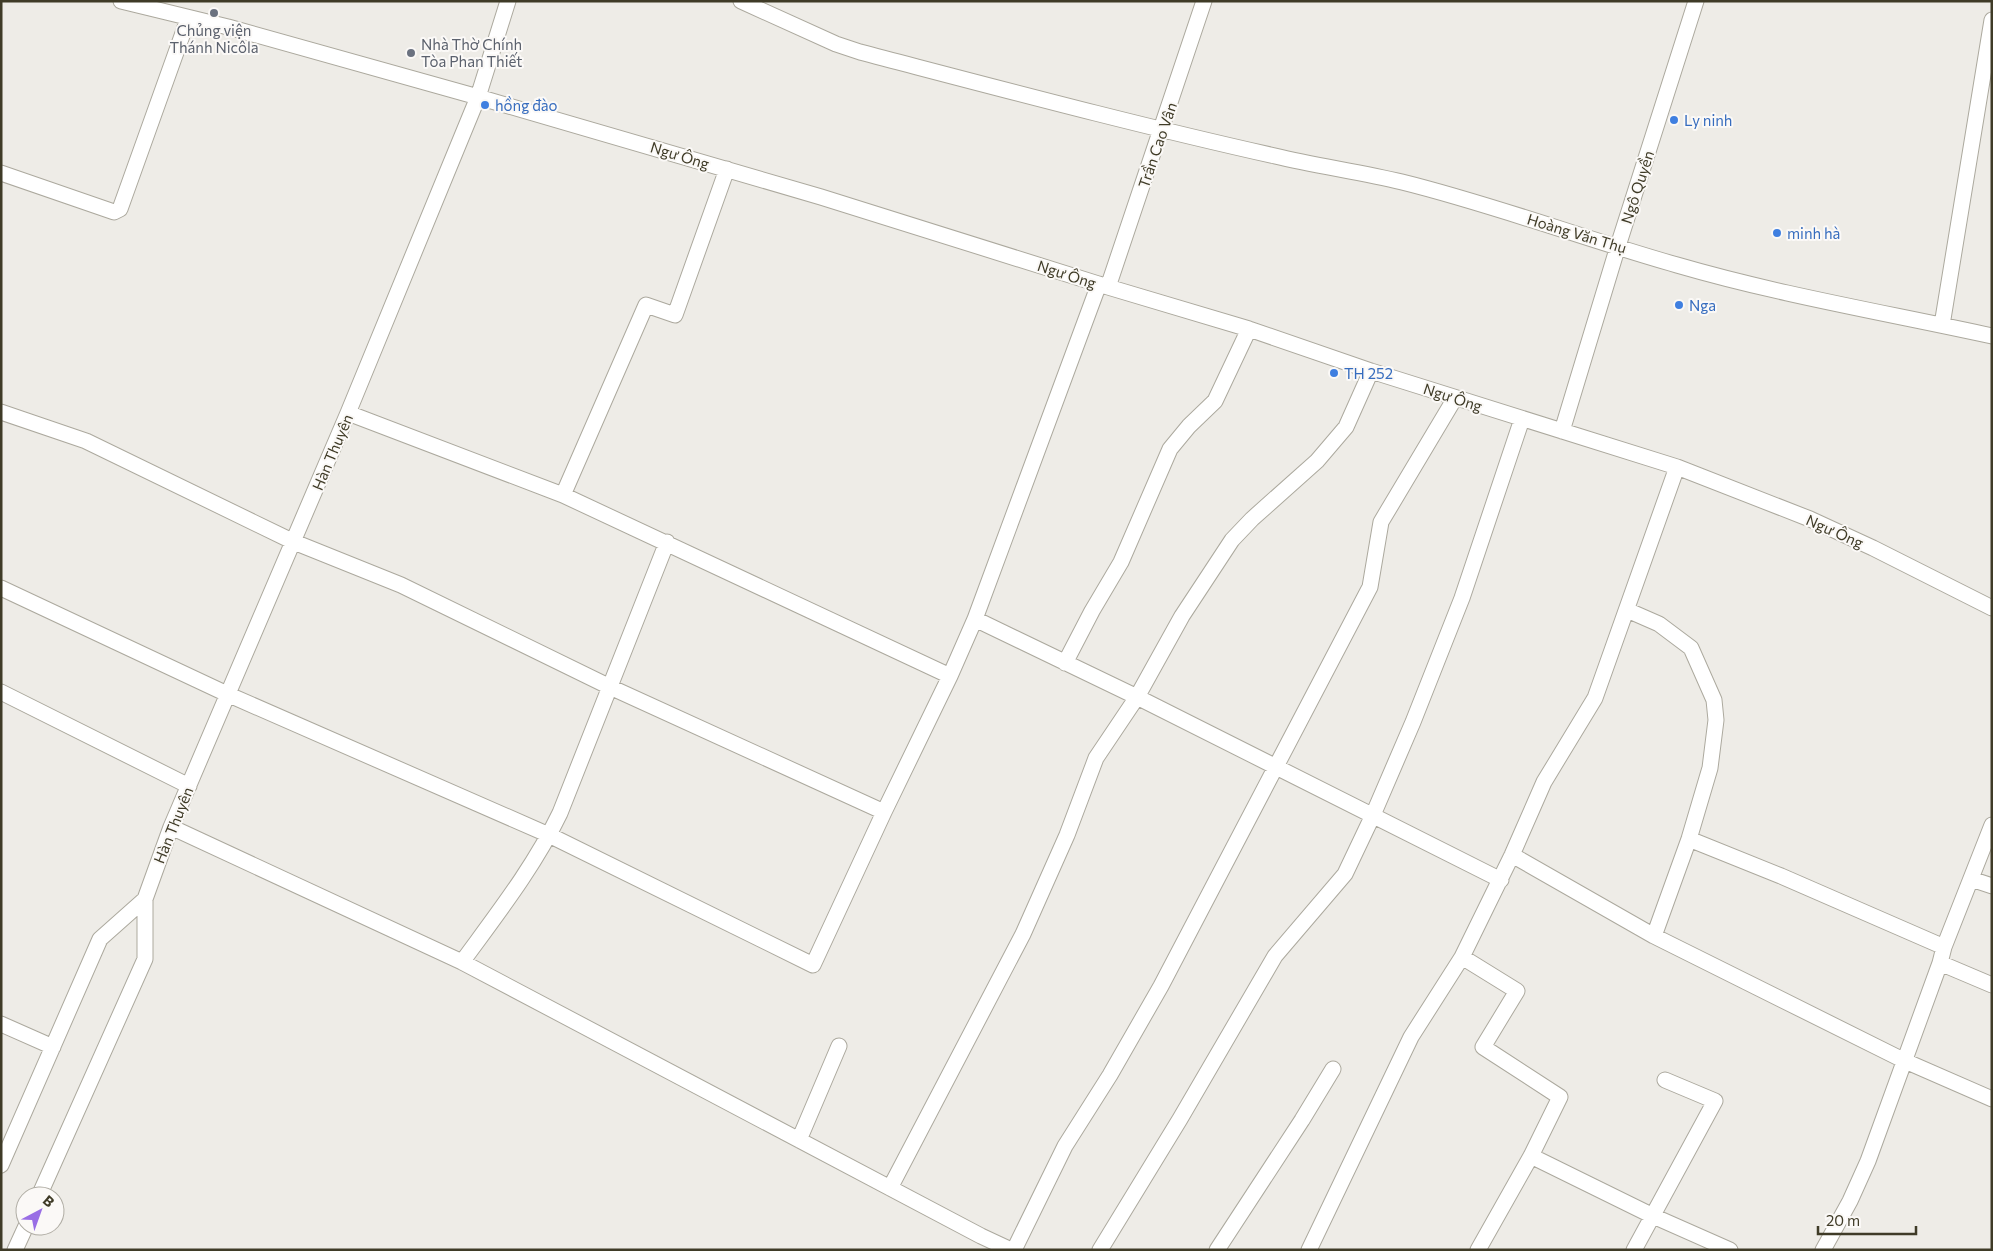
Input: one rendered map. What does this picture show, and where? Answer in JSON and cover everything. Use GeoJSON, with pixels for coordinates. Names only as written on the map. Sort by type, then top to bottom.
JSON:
{"type":"FeatureCollection","features":[{"type":"Feature","properties":{"kind":"street","name":"Ngư Ông"},"geometry":{"type":"LineString","coordinates":[[121,1],[228,27],[822,197],[1104,286],[1250,329],[1371,371],[1677,467],[1810,519],[1873,548],[1992,608]]}},
{"type":"Feature","properties":{"kind":"street","name":"Hàn Thuyên"},"geometry":{"type":"LineString","coordinates":[[43,1186],[145,959],[145,899],[170,826],[294,542],[478,97],[508,1]]}},
{"type":"Feature","properties":{"kind":"street","name":"Hoàng Văn Thụ"},"geometry":{"type":"LineString","coordinates":[[741,1],[836,44],[860,52],[1162,130],[1279,157],[1342,168],[1404,182],[1676,265],[1755,286],[1992,336]]}},
{"type":"Feature","properties":{"kind":"street","name":"Trần Cao Vân"},"geometry":{"type":"LineString","coordinates":[[549,835],[813,965],[950,676],[975,619],[1104,286],[1162,130],[1204,1]]}},
{"type":"Feature","properties":{"kind":"street","name":"Ngô Quyền"},"geometry":{"type":"LineString","coordinates":[[1562,432],[1618,246],[1696,1]]}},
{"type":"Feature","properties":{"kind":"street"},"geometry":{"type":"LineString","coordinates":[[1,173],[114,212],[120,209],[188,18]]}},
{"type":"Feature","properties":{"kind":"street"},"geometry":{"type":"LineString","coordinates":[[1942,325],[1992,20]]}},
{"type":"Feature","properties":{"kind":"street"},"geometry":{"type":"LineString","coordinates":[[564,495],[646,306],[675,315],[727,169]]}},
{"type":"Feature","properties":{"kind":"street"},"geometry":{"type":"LineString","coordinates":[[1065,663],[1092,611],[1121,562],[1170,449],[1189,426],[1215,401],[1250,329]]}},
{"type":"Feature","properties":{"kind":"street"},"geometry":{"type":"LineString","coordinates":[[890,1188],[1023,934],[1067,835],[1096,758],[1138,697],[1182,616],[1232,540],[1252,519],[1316,461],[1346,427],[1371,371]]}},
{"type":"Feature","properties":{"kind":"street"},"geometry":{"type":"LineString","coordinates":[[170,826],[462,962],[890,1188],[1012,1250],[1065,1146],[1110,1075],[1161,986],[1370,587],[1381,522],[1455,398]]}},
{"type":"Feature","properties":{"kind":"street"},"geometry":{"type":"LineString","coordinates":[[1,412],[86,441],[294,542],[401,585],[610,687],[884,812]]}},
{"type":"Feature","properties":{"kind":"street"},"geometry":{"type":"LineString","coordinates":[[348,413],[564,495],[950,676]]}},
{"type":"Feature","properties":{"kind":"street"},"geometry":{"type":"LineString","coordinates":[[1100,1250],[1180,1119],[1275,956],[1344,874],[1373,815],[1413,722],[1462,598],[1522,419]]}},
{"type":"Feature","properties":{"kind":"street"},"geometry":{"type":"LineString","coordinates":[[1309,1250],[1411,1037],[1462,957],[1501,880],[1544,782],[1586,716],[1595,698],[1677,467]]}},
{"type":"Feature","properties":{"kind":"street"},"geometry":{"type":"LineString","coordinates":[[462,962],[526,875],[560,813],[667,542]]}},
{"type":"Feature","properties":{"kind":"street"},"geometry":{"type":"LineString","coordinates":[[1,588],[227,694],[549,835]]}},
{"type":"Feature","properties":{"kind":"street"},"geometry":{"type":"LineString","coordinates":[[1627,610],[1659,624],[1691,648],[1714,700],[1716,720],[1710,768],[1689,839],[1654,936]]}},
{"type":"Feature","properties":{"kind":"street"},"geometry":{"type":"LineString","coordinates":[[975,619],[1138,697],[1501,880]]}},
{"type":"Feature","properties":{"kind":"street"},"geometry":{"type":"LineString","coordinates":[[1,692],[189,786]]}},
{"type":"Feature","properties":{"kind":"street"},"geometry":{"type":"LineString","coordinates":[[1823,1250],[1850,1201],[1868,1161],[1940,963],[1944,947],[1992,825]]}},
{"type":"Feature","properties":{"kind":"street"},"geometry":{"type":"LineString","coordinates":[[1689,839],[1781,876],[1944,947]]}},
{"type":"Feature","properties":{"kind":"street"},"geometry":{"type":"LineString","coordinates":[[1512,856],[1654,936],[1905,1061],[1992,1099]]}},
{"type":"Feature","properties":{"kind":"street"},"geometry":{"type":"LineString","coordinates":[[1971,879],[1992,886]]}},
{"type":"Feature","properties":{"kind":"street","name":"Hàn Thuyên"},"geometry":{"type":"LineString","coordinates":[[1,1165],[100,939],[145,899]]}},
{"type":"Feature","properties":{"kind":"street"},"geometry":{"type":"LineString","coordinates":[[1462,957],[1517,991],[1483,1047],[1560,1097],[1531,1156],[1478,1250]]}},
{"type":"Feature","properties":{"kind":"street"},"geometry":{"type":"LineString","coordinates":[[1940,963],[1992,985]]}},
{"type":"Feature","properties":{"kind":"street"},"geometry":{"type":"LineString","coordinates":[[1,1024],[53,1047]]}},
{"type":"Feature","properties":{"kind":"street"},"geometry":{"type":"LineString","coordinates":[[799,1140],[840,1046]]}},
{"type":"Feature","properties":{"kind":"street"},"geometry":{"type":"LineString","coordinates":[[1217,1250],[1333,1070]]}},
{"type":"Feature","properties":{"kind":"street"},"geometry":{"type":"LineString","coordinates":[[1634,1250],[1715,1101],[1665,1080]]}},
{"type":"Feature","properties":{"kind":"street"},"geometry":{"type":"LineString","coordinates":[[1531,1156],[1653,1216],[1730,1250]]}},
{"type":"Feature","properties":{"kind":"street"},"geometry":{"type":"LineString","coordinates":[[15,1250],[21,1236]]}},
{"type":"Feature","properties":{"kind":"place","name":"Chủng viện Thánh Nicôla"},"geometry":{"type":"Point","coordinates":[214,13]}},
{"type":"Feature","properties":{"kind":"place","name":"Nhà Thờ Chính Tòa Phan Thiết"},"geometry":{"type":"Point","coordinates":[411,53]}},
{"type":"Feature","properties":{"kind":"place","name":"hồng đào"},"geometry":{"type":"Point","coordinates":[485,105]}},
{"type":"Feature","properties":{"kind":"place","name":"Ly ninh"},"geometry":{"type":"Point","coordinates":[1674,120]}},
{"type":"Feature","properties":{"kind":"place","name":"minh hà"},"geometry":{"type":"Point","coordinates":[1777,233]}},
{"type":"Feature","properties":{"kind":"place","name":"Nga"},"geometry":{"type":"Point","coordinates":[1679,305]}},
{"type":"Feature","properties":{"kind":"place","name":"TH 252"},"geometry":{"type":"Point","coordinates":[1334,373]}}]}
